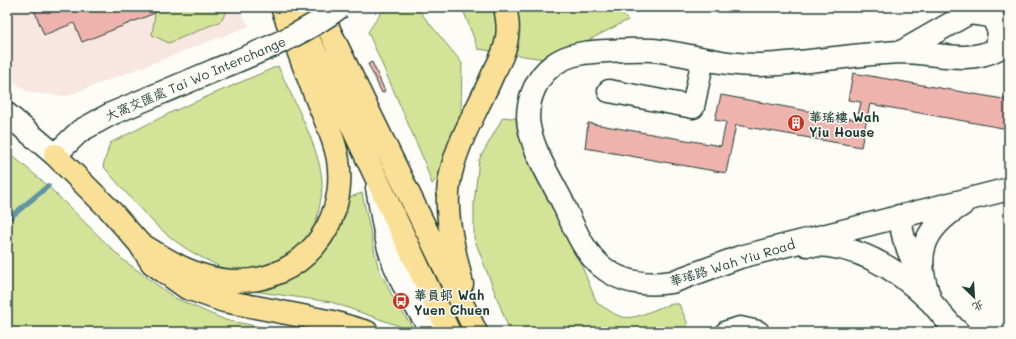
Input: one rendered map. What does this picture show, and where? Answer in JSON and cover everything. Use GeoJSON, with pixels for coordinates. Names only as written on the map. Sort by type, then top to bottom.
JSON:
{"type":"FeatureCollection","features":[{"type":"Feature","properties":{"kind":"main road"},"geometry":{"type":"LineString","coordinates":[[139,243],[178,266],[206,277],[232,281],[259,279],[287,269],[309,254],[323,236],[334,212],[340,186],[338,159],[329,129],[282,7]]}},
{"type":"Feature","properties":{"kind":"main road"},"geometry":{"type":"LineString","coordinates":[[292,7],[329,77],[448,332]]}},
{"type":"Feature","properties":{"kind":"main road"},"geometry":{"type":"LineString","coordinates":[[318,7],[473,325]]}},
{"type":"Feature","properties":{"kind":"main road"},"geometry":{"type":"LineString","coordinates":[[473,325],[450,231],[448,205],[451,172],[465,134],[505,48],[508,26],[505,7]]}},
{"type":"Feature","properties":{"kind":"main road"},"geometry":{"type":"LineString","coordinates":[[55,155],[111,211],[139,243],[152,263],[187,288],[224,300],[334,322],[367,332]]}},
{"type":"Feature","properties":{"kind":"street","name":"大窩交匯處 Tai Wo Interchange"},"geometry":{"type":"LineString","coordinates":[[55,155],[80,131],[111,114],[262,51],[296,35],[329,16],[340,7]]}},
{"type":"Feature","properties":{"kind":"street","name":"華瑤路 Wah Yiu Road"},"geometry":{"type":"LineString","coordinates":[[901,52],[761,65],[730,65],[703,59],[640,50],[592,52],[562,60],[545,72],[532,94],[528,118],[531,136],[586,249],[600,265],[619,277],[628,281],[649,284],[672,282],[724,262],[777,247],[1009,189]]}},
{"type":"Feature","properties":{"kind":"street"},"geometry":{"type":"LineString","coordinates":[[609,92],[693,107],[703,59]]}},
{"type":"Feature","properties":{"kind":"street"},"geometry":{"type":"LineString","coordinates":[[7,114],[55,155]]}},
{"type":"Feature","properties":{"kind":"street"},"geometry":{"type":"LineString","coordinates":[[375,174],[389,249],[395,266],[422,315],[434,332]]}},
{"type":"Feature","properties":{"kind":"street"},"geometry":{"type":"LineString","coordinates":[[932,304],[924,282],[922,271],[922,260],[928,239],[938,222],[946,215],[976,197]]}},
{"type":"Feature","properties":{"kind":"street"},"geometry":{"type":"LineString","coordinates":[[899,216],[909,254],[932,304]]}},
{"type":"Feature","properties":{"kind":"street"},"geometry":{"type":"LineString","coordinates":[[777,247],[815,245],[847,249],[862,254],[898,272],[932,304],[958,332]]}},
{"type":"Feature","properties":{"kind":"street"},"geometry":{"type":"LineString","coordinates":[[727,332],[740,328],[758,332]]}},
{"type":"Feature","properties":{"kind":"shaded area"},"geometry":{"type":"Polygon","coordinates":[[[7,7],[238,7],[249,26],[67,96],[30,93],[7,78],[7,7]]]}},
{"type":"Feature","properties":{"kind":"green space"},"geometry":{"type":"Polygon","coordinates":[[[156,7],[229,7],[221,21],[169,43],[152,35],[156,7]]]}},
{"type":"Feature","properties":{"kind":"green space"},"geometry":{"type":"Polygon","coordinates":[[[389,7],[416,7],[462,63],[461,115],[439,177],[432,184],[423,158],[368,32],[380,14],[389,7]]]}},
{"type":"Feature","properties":{"kind":"green space"},"geometry":{"type":"Polygon","coordinates":[[[462,7],[615,7],[628,20],[550,60],[478,49],[462,7]]]}},
{"type":"Feature","properties":{"kind":"green space"},"geometry":{"type":"Polygon","coordinates":[[[278,66],[311,139],[320,168],[322,194],[319,210],[312,232],[299,248],[266,267],[245,273],[235,273],[225,270],[195,254],[165,233],[152,221],[103,166],[110,143],[174,111],[278,66]]]}},
{"type":"Feature","properties":{"kind":"green space"},"geometry":{"type":"Polygon","coordinates":[[[503,117],[521,119],[597,303],[616,315],[627,317],[642,315],[672,304],[679,304],[687,322],[688,332],[510,332],[474,238],[474,203],[479,160],[503,117]]]}},
{"type":"Feature","properties":{"kind":"green space"},"geometry":{"type":"Polygon","coordinates":[[[7,151],[48,186],[122,259],[175,298],[225,320],[287,332],[7,332],[7,151]]]}},
{"type":"Feature","properties":{"kind":"green space"},"geometry":{"type":"Polygon","coordinates":[[[362,193],[378,267],[396,303],[416,332],[408,332],[399,326],[331,302],[231,288],[290,278],[312,265],[329,246],[340,225],[347,198],[362,193]]]}},
{"type":"Feature","properties":{"kind":"building"},"geometry":{"type":"Polygon","coordinates":[[[33,7],[153,7],[155,13],[82,42],[74,23],[44,35],[33,7]]]}},
{"type":"Feature","properties":{"kind":"building"},"geometry":{"type":"Polygon","coordinates":[[[372,62],[385,91],[382,93],[368,64],[372,62]]]}},
{"type":"Feature","properties":{"kind":"building","name":"華瑤樓 Wah Yiu House"},"geometry":{"type":"Polygon","coordinates":[[[853,73],[1009,100],[1008,129],[870,104],[861,147],[736,125],[726,173],[585,148],[588,123],[721,146],[726,122],[715,120],[721,95],[857,120],[861,102],[848,100],[853,73]]]}},
{"type":"Feature","properties":{"kind":"building"},"geometry":{"type":"Polygon","coordinates":[[[403,300],[410,318],[399,302],[403,300]]]}},
{"type":"Feature","properties":{"kind":"building"},"geometry":{"type":"Polygon","coordinates":[[[782,328],[799,332],[781,332],[782,328]]]}},
{"type":"Feature","properties":{"kind":"waterway"},"geometry":{"type":"LineString","coordinates":[[7,220],[48,186]]}},
{"type":"Feature","properties":{"kind":"waterway"},"geometry":{"type":"LineString","coordinates":[[99,332],[106,329]]}},
{"type":"Feature","properties":{"kind":"place","name":"華瑤樓 Wah Yiu House"},"geometry":{"type":"Point","coordinates":[796,123]}},
{"type":"Feature","properties":{"kind":"place","name":"華員邨 Wah Yuen Chuen"},"geometry":{"type":"Point","coordinates":[401,301]}}]}
